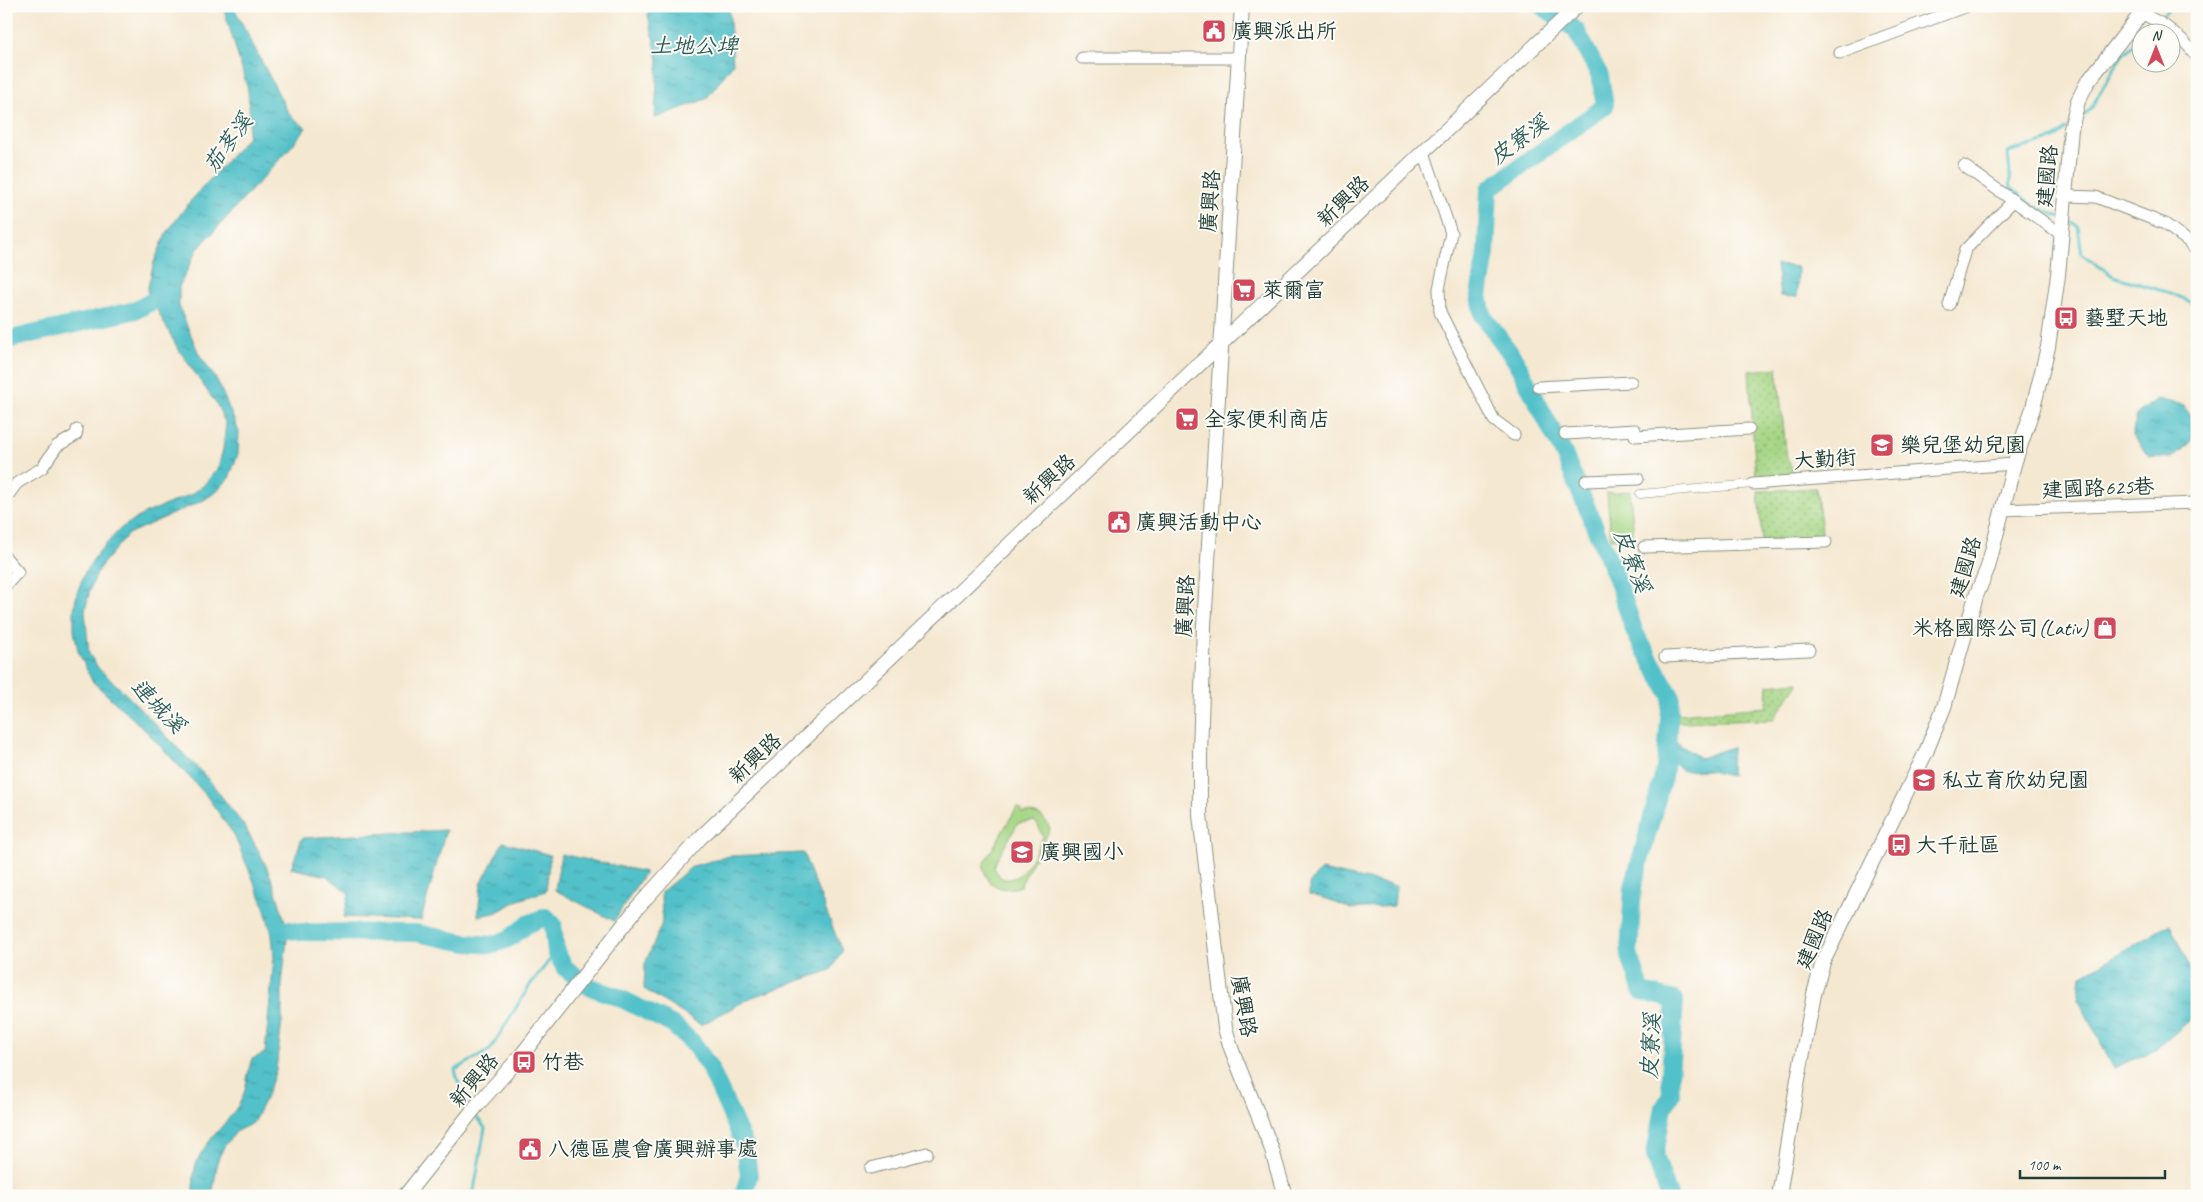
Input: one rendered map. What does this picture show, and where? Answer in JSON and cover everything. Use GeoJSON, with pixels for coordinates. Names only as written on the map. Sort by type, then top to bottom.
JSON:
{"type":"FeatureCollection","features":[{"type":"Feature","properties":{"kind":"street","name":"廣興路"},"geometry":{"type":"LineString","coordinates":[[1242,6],[1204,626],[1200,815],[1225,1028],[1231,1048],[1271,1147],[1286,1196]]}},
{"type":"Feature","properties":{"kind":"street"},"geometry":{"type":"LineString","coordinates":[[1840,53],[1967,6]]}},
{"type":"Feature","properties":{"kind":"street","name":"新興路"},"geometry":{"type":"LineString","coordinates":[[405,1196],[472,1112],[520,1057],[660,880],[699,838],[1574,9]]}},
{"type":"Feature","properties":{"kind":"street"},"geometry":{"type":"LineString","coordinates":[[2141,9],[2188,44],[2197,57]]}},
{"type":"Feature","properties":{"kind":"street","name":"建國路"},"geometry":{"type":"LineString","coordinates":[[1779,1196],[1798,1079],[1814,994],[1823,962],[1926,752],[1944,708],[1976,596],[1988,567],[2014,464],[2033,408],[2048,347],[2054,309],[2073,124],[2078,101],[2087,83],[2141,9]]}},
{"type":"Feature","properties":{"kind":"street"},"geometry":{"type":"LineString","coordinates":[[1082,58],[1240,58]]}},
{"type":"Feature","properties":{"kind":"street"},"geometry":{"type":"LineString","coordinates":[[1424,152],[1451,233],[1439,289],[1440,312],[1494,420],[1514,435]]}},
{"type":"Feature","properties":{"kind":"street"},"geometry":{"type":"LineString","coordinates":[[1964,166],[2013,201],[2063,224]]}},
{"type":"Feature","properties":{"kind":"street"},"geometry":{"type":"LineString","coordinates":[[2065,196],[2096,197],[2165,224],[2189,242],[2197,252]]}},
{"type":"Feature","properties":{"kind":"street"},"geometry":{"type":"LineString","coordinates":[[1949,305],[1965,250],[2013,201]]}},
{"type":"Feature","properties":{"kind":"street"},"geometry":{"type":"LineString","coordinates":[[1538,386],[1631,382]]}},
{"type":"Feature","properties":{"kind":"street"},"geometry":{"type":"LineString","coordinates":[[1564,434],[1749,429]]}},
{"type":"Feature","properties":{"kind":"street"},"geometry":{"type":"LineString","coordinates":[[6,498],[17,483],[42,468],[54,448],[76,435],[77,430]]}},
{"type":"Feature","properties":{"kind":"street","name":"大勤街"},"geometry":{"type":"LineString","coordinates":[[1640,494],[2014,464]]}},
{"type":"Feature","properties":{"kind":"street"},"geometry":{"type":"LineString","coordinates":[[1586,482],[1638,479]]}},
{"type":"Feature","properties":{"kind":"street","name":"建國路625巷"},"geometry":{"type":"LineString","coordinates":[[2001,510],[2197,503]]}},
{"type":"Feature","properties":{"kind":"street"},"geometry":{"type":"LineString","coordinates":[[1644,547],[1826,542]]}},
{"type":"Feature","properties":{"kind":"street"},"geometry":{"type":"LineString","coordinates":[[6,558],[18,572],[6,585]]}},
{"type":"Feature","properties":{"kind":"street"},"geometry":{"type":"LineString","coordinates":[[1665,657],[1808,650]]}},
{"type":"Feature","properties":{"kind":"street"},"geometry":{"type":"LineString","coordinates":[[871,1168],[927,1153]]}},
{"type":"Feature","properties":{"kind":"green space"},"geometry":{"type":"Polygon","coordinates":[[[1777,368],[1787,459],[1796,475],[1756,478],[1749,371],[1777,368]]]}},
{"type":"Feature","properties":{"kind":"green space"},"geometry":{"type":"Polygon","coordinates":[[[1816,488],[1823,538],[1762,541],[1758,491],[1816,488]]]}},
{"type":"Feature","properties":{"kind":"green space"},"geometry":{"type":"Polygon","coordinates":[[[1630,491],[1634,537],[1611,539],[1607,493],[1630,491]]]}},
{"type":"Feature","properties":{"kind":"green space"},"geometry":{"type":"Polygon","coordinates":[[[1799,682],[1773,720],[1677,722],[1677,714],[1767,707],[1768,685],[1799,682]]]}},
{"type":"Feature","properties":{"kind":"green space"},"geometry":{"type":"Polygon","coordinates":[[[1017,807],[1022,810],[1021,813],[1039,815],[1048,824],[1050,829],[1020,886],[1007,889],[996,886],[991,883],[983,865],[1017,807]],[[1034,821],[1018,823],[996,861],[994,868],[1001,878],[1009,879],[1016,877],[1032,859],[1043,837],[1038,825],[1034,821]]]}},
{"type":"Feature","properties":{"kind":"water"},"geometry":{"type":"Polygon","coordinates":[[[223,6],[233,6],[289,114],[306,128],[197,250],[179,287],[179,307],[199,354],[218,382],[239,432],[238,454],[229,478],[216,492],[204,500],[128,534],[100,567],[90,589],[85,611],[89,654],[99,669],[124,692],[209,780],[244,826],[260,853],[273,882],[288,931],[282,984],[282,1021],[276,1070],[267,1095],[253,1123],[237,1131],[225,1145],[218,1159],[212,1196],[192,1196],[195,1169],[201,1153],[242,1099],[252,1059],[265,1053],[274,957],[272,935],[263,903],[234,835],[206,795],[147,732],[92,681],[78,651],[74,631],[74,610],[77,593],[85,572],[97,554],[121,528],[144,514],[192,494],[203,486],[218,468],[223,449],[226,424],[217,405],[177,347],[147,291],[154,262],[166,234],[188,204],[247,138],[250,121],[248,90],[223,6]]]}},
{"type":"Feature","properties":{"kind":"water","name":"土地公埤"},"geometry":{"type":"Polygon","coordinates":[[[649,6],[729,6],[733,64],[706,99],[655,118],[658,60],[648,15],[649,6]]]}},
{"type":"Feature","properties":{"kind":"water"},"geometry":{"type":"Polygon","coordinates":[[[1776,265],[1798,267],[1797,297],[1780,296],[1776,265]]]}},
{"type":"Feature","properties":{"kind":"water"},"geometry":{"type":"Polygon","coordinates":[[[2157,399],[2184,405],[2195,424],[2191,442],[2173,458],[2149,457],[2132,435],[2137,414],[2157,399]]]}},
{"type":"Feature","properties":{"kind":"water"},"geometry":{"type":"Polygon","coordinates":[[[1676,742],[1700,758],[1732,747],[1731,776],[1705,770],[1683,771],[1673,761],[1676,742]]]}},
{"type":"Feature","properties":{"kind":"water"},"geometry":{"type":"Polygon","coordinates":[[[446,830],[421,920],[344,917],[349,893],[327,876],[291,868],[302,838],[446,830]]]}},
{"type":"Feature","properties":{"kind":"water"},"geometry":{"type":"Polygon","coordinates":[[[503,842],[550,855],[546,891],[519,900],[495,913],[478,916],[481,884],[503,842]]]}},
{"type":"Feature","properties":{"kind":"water"},"geometry":{"type":"Polygon","coordinates":[[[803,853],[842,951],[831,970],[750,998],[701,1025],[644,989],[645,964],[662,923],[661,892],[693,866],[729,856],[803,853]]]}},
{"type":"Feature","properties":{"kind":"water"},"geometry":{"type":"Polygon","coordinates":[[[561,854],[645,872],[614,921],[555,890],[561,854]]]}},
{"type":"Feature","properties":{"kind":"water"},"geometry":{"type":"Polygon","coordinates":[[[1321,870],[1396,886],[1394,906],[1351,909],[1320,897],[1309,895],[1309,884],[1321,870]]]}},
{"type":"Feature","properties":{"kind":"water"},"geometry":{"type":"Polygon","coordinates":[[[2170,924],[2197,984],[2197,1014],[2155,1050],[2114,1068],[2078,999],[2081,976],[2170,924]]]}},
{"type":"Feature","properties":{"kind":"waterway","name":"皮寮溪"},"geometry":{"type":"LineString","coordinates":[[1542,6],[1576,30],[1600,76],[1605,106],[1489,189],[1486,253],[1479,296],[1483,316],[1516,361],[1564,454],[1617,579],[1635,633],[1671,696],[1665,769],[1633,887],[1629,953],[1642,992],[1675,1000],[1670,1076],[1671,1094],[1662,1112],[1655,1156],[1669,1196]]}},
{"type":"Feature","properties":{"kind":"waterway"},"geometry":{"type":"LineString","coordinates":[[2159,19],[2171,6]]}},
{"type":"Feature","properties":{"kind":"waterway"},"geometry":{"type":"LineString","coordinates":[[2078,119],[2090,110],[2121,57],[2130,48]]}},
{"type":"Feature","properties":{"kind":"waterway"},"geometry":{"type":"LineString","coordinates":[[2060,217],[2034,206],[2011,188],[2008,152],[2054,139],[2066,129]]}},
{"type":"Feature","properties":{"kind":"waterway"},"geometry":{"type":"LineString","coordinates":[[2068,221],[2078,226],[2082,254],[2113,276],[2173,294],[2197,305]]}},
{"type":"Feature","properties":{"kind":"waterway"},"geometry":{"type":"LineString","coordinates":[[6,340],[136,310],[162,296]]}},
{"type":"Feature","properties":{"kind":"waterway"},"geometry":{"type":"LineString","coordinates":[[279,928],[300,932],[416,933],[466,943],[493,945],[510,938],[528,924],[546,917],[553,924],[556,952],[565,968],[590,987],[618,997],[673,1025],[693,1043],[710,1068],[745,1146],[749,1176],[743,1196]]}},
{"type":"Feature","properties":{"kind":"waterway"},"geometry":{"type":"LineString","coordinates":[[469,1109],[465,1105],[455,1070],[490,1050],[530,985],[556,952]]}},
{"type":"Feature","properties":{"kind":"waterway"},"geometry":{"type":"LineString","coordinates":[[473,1196],[485,1128],[474,1114]]}},
{"type":"Feature","properties":{"kind":"place","name":"廣興派出所"},"geometry":{"type":"Point","coordinates":[1214,31]}},
{"type":"Feature","properties":{"kind":"place","name":"萊爾富"},"geometry":{"type":"Point","coordinates":[1244,290]}},
{"type":"Feature","properties":{"kind":"place","name":"藝墅天地"},"geometry":{"type":"Point","coordinates":[2066,318]}},
{"type":"Feature","properties":{"kind":"place","name":"全家便利商店"},"geometry":{"type":"Point","coordinates":[1187,419]}},
{"type":"Feature","properties":{"kind":"place","name":"樂兒堡幼兒園"},"geometry":{"type":"Point","coordinates":[1882,445]}},
{"type":"Feature","properties":{"kind":"place","name":"廣興活動中心"},"geometry":{"type":"Point","coordinates":[1119,522]}},
{"type":"Feature","properties":{"kind":"place","name":"米格國際公司(Lativ)"},"geometry":{"type":"Point","coordinates":[2105,628]}},
{"type":"Feature","properties":{"kind":"place","name":"私立育欣幼兒園"},"geometry":{"type":"Point","coordinates":[1924,780]}},
{"type":"Feature","properties":{"kind":"place","name":"大千社區"},"geometry":{"type":"Point","coordinates":[1899,845]}},
{"type":"Feature","properties":{"kind":"place","name":"廣興國小"},"geometry":{"type":"Point","coordinates":[1022,852]}},
{"type":"Feature","properties":{"kind":"place","name":"竹巷"},"geometry":{"type":"Point","coordinates":[524,1062]}},
{"type":"Feature","properties":{"kind":"place","name":"八德區農會廣興辦事處"},"geometry":{"type":"Point","coordinates":[530,1149]}},
{"type":"Feature","properties":{"kind":"water label","name":"茄苳溪"},"geometry":{"type":"Point","coordinates":[228,143]}},
{"type":"Feature","properties":{"kind":"water label","name":"連城溪"},"geometry":{"type":"Point","coordinates":[158,706]}}]}
